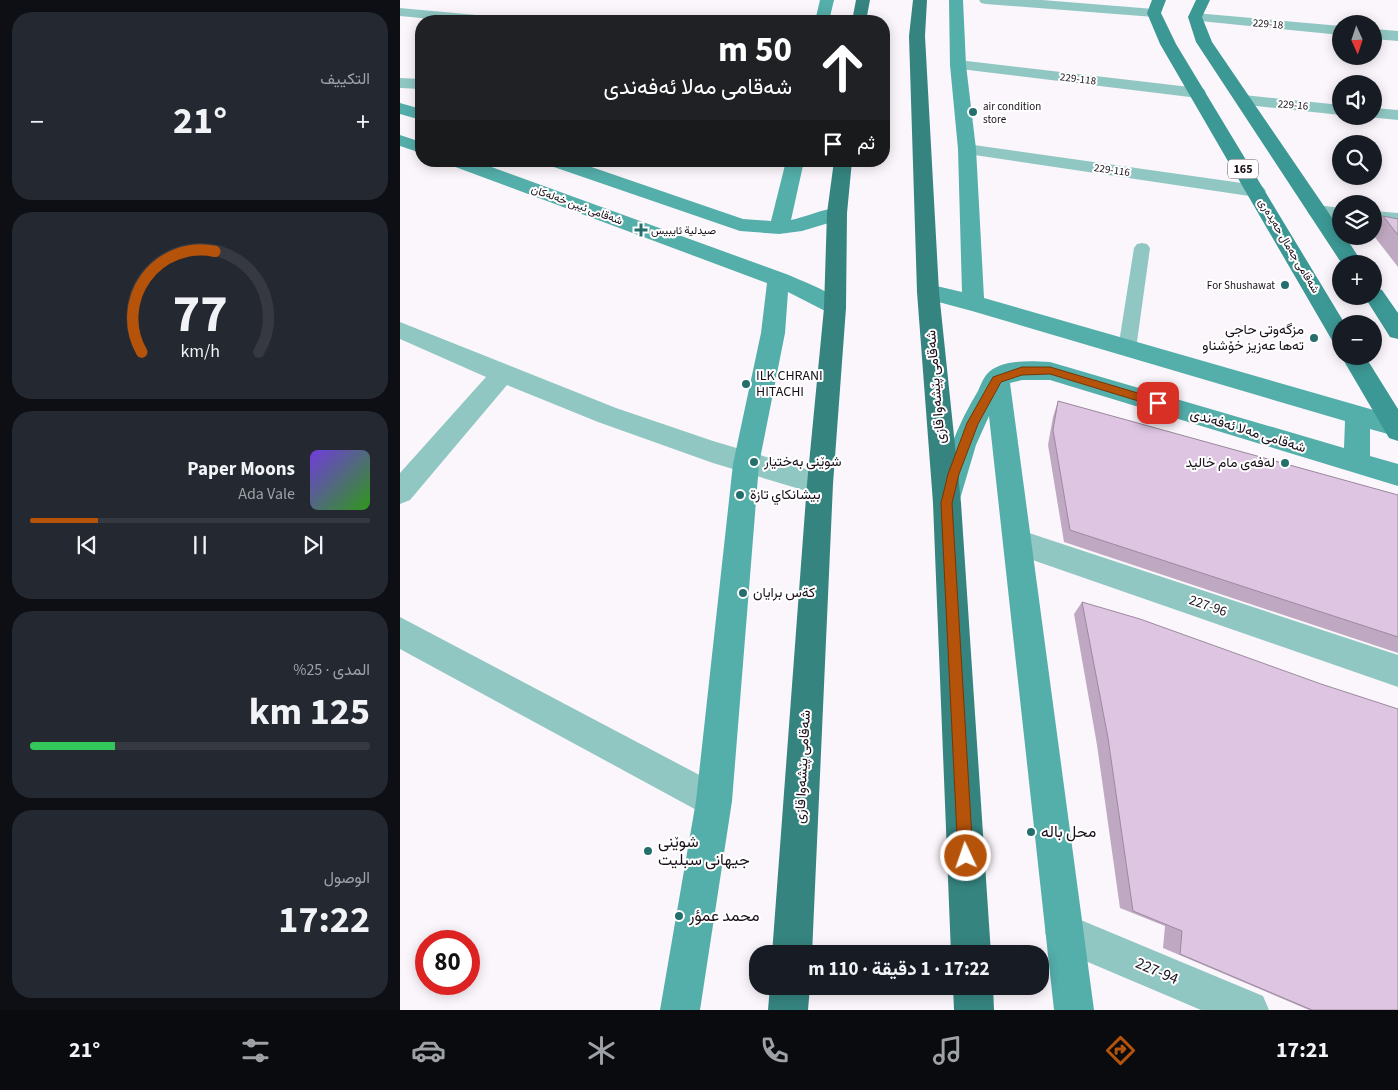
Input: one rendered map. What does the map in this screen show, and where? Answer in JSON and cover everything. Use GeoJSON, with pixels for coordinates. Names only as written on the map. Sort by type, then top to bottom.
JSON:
{"type":"FeatureCollection","features":[{"type":"Feature","properties":{"kind":"highway"},"geometry":{"type":"LineString","coordinates":[[861,15],[863,0]]}},
{"type":"Feature","properties":{"kind":"highway","name":"شەقامی پێشەوا قازی"},"geometry":{"type":"LineString","coordinates":[[920,0],[917,36],[928,292],[947,503],[971,945]]}},
{"type":"Feature","properties":{"kind":"highway","name":"شەقامی پێشەوا قازی"},"geometry":{"type":"LineString","coordinates":[[793,945],[820,484],[835,308],[837,213],[842,167]]}},
{"type":"Feature","properties":{"kind":"highway"},"geometry":{"type":"LineString","coordinates":[[788,1010],[789,995]]}},
{"type":"Feature","properties":{"kind":"highway"},"geometry":{"type":"LineString","coordinates":[[973,995],[974,1010]]}},
{"type":"Feature","properties":{"kind":"main road"},"geometry":{"type":"LineString","coordinates":[[823,15],[827,0]]}},
{"type":"Feature","properties":{"kind":"main road"},"geometry":{"type":"LineString","coordinates":[[956,0],[958,65],[967,149],[973,303]]}},
{"type":"Feature","properties":{"kind":"main road"},"geometry":{"type":"LineString","coordinates":[[1195,17],[1203,0]]}},
{"type":"Feature","properties":{"kind":"main road","name":"شەقامی جەمال حەیدەری"},"geometry":{"type":"LineString","coordinates":[[1156,6],[1168,44],[1198,93],[1250,142],[1317,211],[1346,255]]}},
{"type":"Feature","properties":{"kind":"main road","name":"شەقامی جەمال حەیدەری"},"geometry":{"type":"LineString","coordinates":[[1195,17],[1204,42],[1244,100],[1256,191],[1332,321]]}},
{"type":"Feature","properties":{"kind":"main road"},"geometry":{"type":"LineString","coordinates":[[400,108],[415,113]]}},
{"type":"Feature","properties":{"kind":"main road"},"geometry":{"type":"LineString","coordinates":[[400,140],[415,146]]}},
{"type":"Feature","properties":{"kind":"main road","name":"شەقامی ئیبن خەلەکان"},"geometry":{"type":"LineString","coordinates":[[473,167],[778,279],[807,292],[835,308]]}},
{"type":"Feature","properties":{"kind":"main road"},"geometry":{"type":"LineString","coordinates":[[572,167],[740,225],[760,229],[814,222],[837,213]]}},
{"type":"Feature","properties":{"kind":"main road"},"geometry":{"type":"LineString","coordinates":[[779,228],[794,167]]}},
{"type":"Feature","properties":{"kind":"main road"},"geometry":{"type":"LineString","coordinates":[[680,1010],[714,801],[746,464],[773,333],[778,279]]}},
{"type":"Feature","properties":{"kind":"main road"},"geometry":{"type":"LineString","coordinates":[[928,292],[973,303],[1358,415],[1397,429]]}},
{"type":"Feature","properties":{"kind":"main road"},"geometry":{"type":"LineString","coordinates":[[1381,305],[1398,331]]}},
{"type":"Feature","properties":{"kind":"main road"},"geometry":{"type":"LineString","coordinates":[[1358,365],[1397,429]]}},
{"type":"Feature","properties":{"kind":"main road","name":"شەقامی مەلا ئەفەندی"},"geometry":{"type":"LineString","coordinates":[[997,379],[1022,371],[1050,370],[1398,475]]}},
{"type":"Feature","properties":{"kind":"main road"},"geometry":{"type":"LineString","coordinates":[[947,503],[954,474],[969,431],[997,379]]}},
{"type":"Feature","properties":{"kind":"main road"},"geometry":{"type":"LineString","coordinates":[[997,379],[1074,1010]]}},
{"type":"Feature","properties":{"kind":"main road"},"geometry":{"type":"LineString","coordinates":[[1356,463],[1358,415]]}},
{"type":"Feature","properties":{"kind":"street"},"geometry":{"type":"LineString","coordinates":[[986,0],[1156,6]]}},
{"type":"Feature","properties":{"kind":"street"},"geometry":{"type":"LineString","coordinates":[[400,12],[433,15]]}},
{"type":"Feature","properties":{"kind":"street","name":"229-18"},"geometry":{"type":"LineString","coordinates":[[1195,17],[1332,30]]}},
{"type":"Feature","properties":{"kind":"street"},"geometry":{"type":"LineString","coordinates":[[1382,35],[1398,36]]}},
{"type":"Feature","properties":{"kind":"street","name":"229-118"},"geometry":{"type":"LineString","coordinates":[[958,65],[1198,93]]}},
{"type":"Feature","properties":{"kind":"street"},"geometry":{"type":"LineString","coordinates":[[400,83],[415,84]]}},
{"type":"Feature","properties":{"kind":"street","name":"229-16"},"geometry":{"type":"LineString","coordinates":[[1244,100],[1332,109]]}},
{"type":"Feature","properties":{"kind":"street"},"geometry":{"type":"LineString","coordinates":[[1382,114],[1398,115]]}},
{"type":"Feature","properties":{"kind":"street","name":"229-116"},"geometry":{"type":"LineString","coordinates":[[967,149],[1256,191]]}},
{"type":"Feature","properties":{"kind":"street"},"geometry":{"type":"LineString","coordinates":[[1317,211],[1332,213]]}},
{"type":"Feature","properties":{"kind":"street"},"geometry":{"type":"LineString","coordinates":[[1382,218],[1398,219]]}},
{"type":"Feature","properties":{"kind":"street"},"geometry":{"type":"LineString","coordinates":[[400,330],[502,375],[746,464],[820,484]]}},
{"type":"Feature","properties":{"kind":"street"},"geometry":{"type":"LineString","coordinates":[[400,492],[502,375]]}},
{"type":"Feature","properties":{"kind":"street","name":"227-96"},"geometry":{"type":"LineString","coordinates":[[1017,542],[1398,670]]}},
{"type":"Feature","properties":{"kind":"street"},"geometry":{"type":"LineString","coordinates":[[400,632],[714,801]]}},
{"type":"Feature","properties":{"kind":"street","name":"227-94"},"geometry":{"type":"LineString","coordinates":[[1064,932],[1249,1010]]}},
{"type":"Feature","properties":{"kind":"lane"},"geometry":{"type":"LineString","coordinates":[[1127,349],[1142,248]]}},
{"type":"Feature","properties":{"kind":"building"},"geometry":{"type":"Polygon","coordinates":[[[1383,216],[1398,219],[1398,235],[1383,216]]]}},
{"type":"Feature","properties":{"kind":"building"},"geometry":{"type":"Polygon","coordinates":[[[1058,401],[1398,495],[1398,637],[1070,530],[1053,430],[1058,401]]]}},
{"type":"Feature","properties":{"kind":"building"},"geometry":{"type":"Polygon","coordinates":[[[1082,602],[1140,619],[1321,684],[1398,709],[1398,1010],[1312,1010],[1180,954],[1182,931],[1133,911],[1108,738],[1082,602]]]}},
{"type":"Feature","properties":{"kind":"place","name":"air condition store"},"geometry":{"type":"Point","coordinates":[973,112]}},
{"type":"Feature","properties":{"kind":"place","name":"صيدلية ئايبيس"},"geometry":{"type":"Point","coordinates":[641,230]}},
{"type":"Feature","properties":{"kind":"place","name":"For Shushawat"},"geometry":{"type":"Point","coordinates":[1285,285]}},
{"type":"Feature","properties":{"kind":"place","name":"مزگەوتی حاجی تەها عەزیز خۆشناو"},"geometry":{"type":"Point","coordinates":[1314,338]}},
{"type":"Feature","properties":{"kind":"place","name":"ILK CHRANI HITACHI"},"geometry":{"type":"Point","coordinates":[746,384]}},
{"type":"Feature","properties":{"kind":"place","name":"شوێنی بەختیار"},"geometry":{"type":"Point","coordinates":[754,462]}},
{"type":"Feature","properties":{"kind":"place","name":"لەفەی مام خالید"},"geometry":{"type":"Point","coordinates":[1285,463]}},
{"type":"Feature","properties":{"kind":"place","name":"بيشانكاي تازة"},"geometry":{"type":"Point","coordinates":[740,495]}},
{"type":"Feature","properties":{"kind":"place","name":"كةس برايان"},"geometry":{"type":"Point","coordinates":[743,593]}},
{"type":"Feature","properties":{"kind":"place","name":"محل باله"},"geometry":{"type":"Point","coordinates":[1031,832]}},
{"type":"Feature","properties":{"kind":"place","name":"شوێنی جیهانی سبلیت"},"geometry":{"type":"Point","coordinates":[648,851]}},
{"type":"Feature","properties":{"kind":"place","name":"محمد عمؤر"},"geometry":{"type":"Point","coordinates":[679,916]}},
{"type":"Feature","properties":{"kind":"route"},"geometry":{"type":"LineString","coordinates":[[966,856],[947,503],[962,448],[972,423],[997,379],[1022,371],[1050,370],[1158,403]]}}]}
